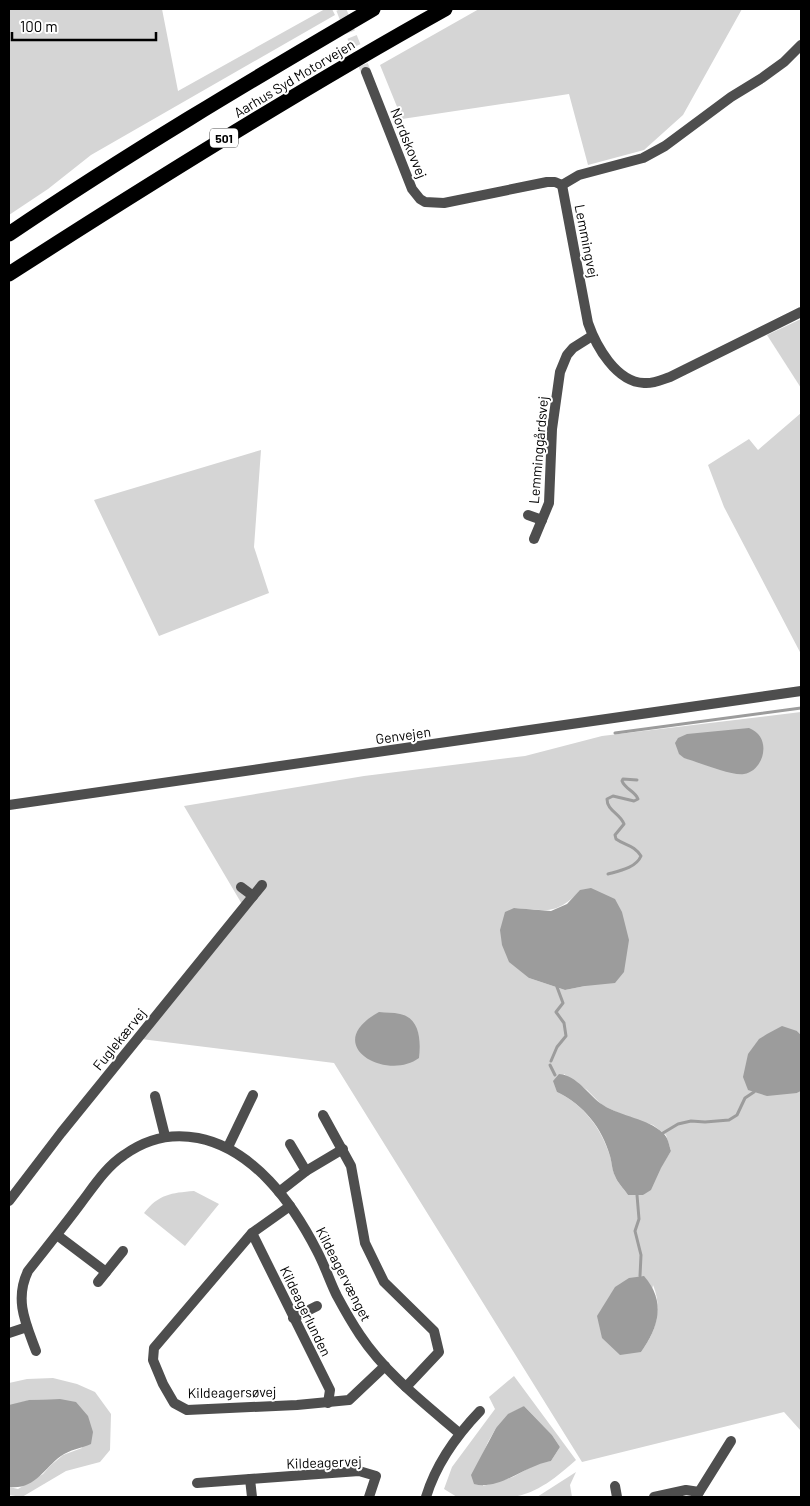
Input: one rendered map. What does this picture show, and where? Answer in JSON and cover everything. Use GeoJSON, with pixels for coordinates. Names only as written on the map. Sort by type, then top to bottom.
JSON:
{"type":"FeatureCollection","features":[{"type":"Feature","properties":{"kind":"highway","name":"Aarhus Syd Motorvejen"},"geometry":{"type":"LineString","coordinates":[[9,234],[66,195],[187,119],[373,9]]}},
{"type":"Feature","properties":{"kind":"highway","name":"Aarhus Syd Motorvejen"},"geometry":{"type":"LineString","coordinates":[[9,274],[206,148],[445,9]]}},
{"type":"Feature","properties":{"kind":"street"},"geometry":{"type":"LineString","coordinates":[[562,186],[579,175],[643,158],[666,146],[731,97],[784,62],[801,45]]}},
{"type":"Feature","properties":{"kind":"street","name":"Nordskovvej"},"geometry":{"type":"LineString","coordinates":[[366,72],[412,189],[425,202],[444,203],[547,182],[555,182],[562,186]]}},
{"type":"Feature","properties":{"kind":"street","name":"Lemmingvej"},"geometry":{"type":"LineString","coordinates":[[562,186],[592,336],[613,366],[631,380],[646,384],[670,377],[801,312]]}},
{"type":"Feature","properties":{"kind":"street","name":"Lemminggårdsvej"},"geometry":{"type":"LineString","coordinates":[[534,539],[549,503],[552,429],[560,372],[567,355],[573,348],[592,336]]}},
{"type":"Feature","properties":{"kind":"street","name":"Lemminggårdsvej"},"geometry":{"type":"LineString","coordinates":[[528,515],[542,520]]}},
{"type":"Feature","properties":{"kind":"street","name":"Genvejen"},"geometry":{"type":"LineString","coordinates":[[9,805],[801,692]]}},
{"type":"Feature","properties":{"kind":"street","name":"Fuglekærvej"},"geometry":{"type":"LineString","coordinates":[[9,1201],[61,1133],[262,885]]}},
{"type":"Feature","properties":{"kind":"street"},"geometry":{"type":"LineString","coordinates":[[241,887],[253,896]]}},
{"type":"Feature","properties":{"kind":"street"},"geometry":{"type":"LineString","coordinates":[[228,1148],[253,1094]]}},
{"type":"Feature","properties":{"kind":"street"},"geometry":{"type":"LineString","coordinates":[[156,1096],[165,1136]]}},
{"type":"Feature","properties":{"kind":"street"},"geometry":{"type":"LineString","coordinates":[[323,1115],[351,1166],[368,1251],[384,1282],[434,1331],[439,1352],[406,1387]]}},
{"type":"Feature","properties":{"kind":"street","name":"Kildeagervænget"},"geometry":{"type":"LineString","coordinates":[[36,1351],[21,1304],[22,1282],[28,1271],[107,1169],[124,1154],[146,1142],[165,1136],[187,1136],[208,1140],[228,1148],[246,1160],[279,1192],[312,1242],[337,1296],[360,1335],[385,1366],[406,1387],[459,1433]]}},
{"type":"Feature","properties":{"kind":"street"},"geometry":{"type":"LineString","coordinates":[[290,1144],[306,1171]]}},
{"type":"Feature","properties":{"kind":"street"},"geometry":{"type":"LineString","coordinates":[[279,1192],[306,1171],[343,1149]]}},
{"type":"Feature","properties":{"kind":"street","name":"Kildeagersøvej"},"geometry":{"type":"LineString","coordinates":[[290,1206],[252,1233],[154,1348],[153,1360],[163,1384],[174,1403],[187,1410],[328,1403],[349,1400],[385,1366]]}},
{"type":"Feature","properties":{"kind":"street","name":"Kildeagerlunden"},"geometry":{"type":"LineString","coordinates":[[252,1233],[330,1390],[328,1403]]}},
{"type":"Feature","properties":{"kind":"street"},"geometry":{"type":"LineString","coordinates":[[57,1235],[106,1272]]}},
{"type":"Feature","properties":{"kind":"street"},"geometry":{"type":"LineString","coordinates":[[98,1282],[123,1251]]}},
{"type":"Feature","properties":{"kind":"street"},"geometry":{"type":"LineString","coordinates":[[293,1318],[317,1306]]}},
{"type":"Feature","properties":{"kind":"street"},"geometry":{"type":"LineString","coordinates":[[9,1333],[27,1327]]}},
{"type":"Feature","properties":{"kind":"street"},"geometry":{"type":"LineString","coordinates":[[426,1497],[445,1454],[459,1433],[480,1411]]}},
{"type":"Feature","properties":{"kind":"street"},"geometry":{"type":"LineString","coordinates":[[654,1497],[686,1490],[697,1495],[731,1441]]}},
{"type":"Feature","properties":{"kind":"street","name":"Kildeagervej"},"geometry":{"type":"LineString","coordinates":[[197,1483],[359,1471],[376,1476],[369,1497]]}},
{"type":"Feature","properties":{"kind":"street"},"geometry":{"type":"LineString","coordinates":[[250,1479],[252,1497]]}},
{"type":"Feature","properties":{"kind":"street"},"geometry":{"type":"LineString","coordinates":[[615,1486],[617,1497]]}},
{"type":"Feature","properties":{"kind":"shaded area"},"geometry":{"type":"Polygon","coordinates":[[[9,9],[162,9],[178,91],[325,9],[332,9],[335,15],[91,155],[48,189],[9,215],[9,9]]]}},
{"type":"Feature","properties":{"kind":"shaded area"},"geometry":{"type":"Polygon","coordinates":[[[479,9],[742,9],[683,115],[644,150],[588,165],[569,94],[402,119],[380,65],[479,9]]]}},
{"type":"Feature","properties":{"kind":"shaded area"},"geometry":{"type":"Polygon","coordinates":[[[801,319],[801,388],[767,335],[801,319]]]}},
{"type":"Feature","properties":{"kind":"shaded area"},"geometry":{"type":"Polygon","coordinates":[[[801,413],[801,654],[724,507],[708,465],[749,439],[758,450],[801,413]]]}},
{"type":"Feature","properties":{"kind":"shaded area"},"geometry":{"type":"Polygon","coordinates":[[[261,450],[254,547],[269,593],[159,636],[94,500],[261,450]]]}},
{"type":"Feature","properties":{"kind":"shaded area"},"geometry":{"type":"Polygon","coordinates":[[[801,712],[801,1035],[797,1031],[797,1093],[801,1091],[801,1431],[784,1412],[582,1462],[334,1063],[141,1039],[246,911],[184,806],[364,776],[525,756],[602,736],[801,712]],[[580,891],[564,904],[550,910],[514,908],[529,978],[565,990],[585,986],[580,891]],[[564,1074],[557,1092],[567,1097],[590,1118],[602,1136],[616,1178],[628,1195],[643,1195],[671,1151],[666,1135],[653,1125],[629,1118],[602,1105],[587,1090],[564,1074]],[[653,1285],[641,1352],[651,1336],[658,1311],[653,1285]]]}},
{"type":"Feature","properties":{"kind":"shaded area"},"geometry":{"type":"Polygon","coordinates":[[[749,728],[756,732],[761,739],[763,753],[757,767],[751,772],[744,774],[723,771],[684,758],[679,754],[675,743],[678,738],[687,734],[749,728]]]}},
{"type":"Feature","properties":{"kind":"shaded area"},"geometry":{"type":"Polygon","coordinates":[[[591,888],[615,899],[622,912],[629,940],[624,972],[615,983],[565,990],[529,978],[509,962],[502,945],[500,930],[505,912],[514,908],[551,911],[567,904],[580,890],[591,888]]]}},
{"type":"Feature","properties":{"kind":"shaded area"},"geometry":{"type":"Polygon","coordinates":[[[379,1012],[400,1014],[412,1020],[418,1031],[419,1058],[406,1064],[391,1066],[376,1063],[364,1056],[357,1047],[355,1036],[362,1024],[379,1012]]]}},
{"type":"Feature","properties":{"kind":"shaded area"},"geometry":{"type":"Polygon","coordinates":[[[782,1026],[797,1031],[801,1035],[801,1091],[767,1096],[748,1090],[743,1077],[748,1054],[759,1039],[782,1026]]]}},
{"type":"Feature","properties":{"kind":"shaded area"},"geometry":{"type":"Polygon","coordinates":[[[559,1074],[572,1078],[603,1105],[650,1124],[665,1135],[671,1151],[651,1190],[643,1195],[628,1195],[616,1178],[607,1146],[591,1118],[567,1097],[557,1092],[553,1081],[559,1074]]]}},
{"type":"Feature","properties":{"kind":"shaded area"},"geometry":{"type":"Polygon","coordinates":[[[194,1191],[219,1204],[185,1246],[144,1213],[160,1198],[194,1191]]]}},
{"type":"Feature","properties":{"kind":"shaded area"},"geometry":{"type":"Polygon","coordinates":[[[644,1276],[651,1285],[655,1295],[658,1314],[656,1324],[641,1352],[620,1355],[602,1338],[597,1316],[615,1287],[629,1278],[644,1276]]]}},
{"type":"Feature","properties":{"kind":"shaded area"},"geometry":{"type":"Polygon","coordinates":[[[514,1376],[576,1460],[547,1483],[530,1492],[512,1497],[457,1497],[444,1489],[452,1467],[495,1409],[489,1397],[514,1376]],[[524,1406],[496,1428],[488,1442],[481,1458],[483,1486],[513,1477],[538,1463],[551,1461],[560,1447],[552,1435],[524,1406]]]}},
{"type":"Feature","properties":{"kind":"shaded area"},"geometry":{"type":"Polygon","coordinates":[[[53,1378],[77,1384],[95,1392],[111,1414],[110,1450],[100,1462],[66,1471],[22,1497],[9,1495],[9,1487],[18,1489],[43,1474],[63,1455],[82,1448],[60,1399],[30,1400],[9,1406],[9,1383],[27,1379],[53,1378]]]}},
{"type":"Feature","properties":{"kind":"shaded area"},"geometry":{"type":"Polygon","coordinates":[[[60,1399],[76,1402],[88,1416],[93,1432],[91,1444],[64,1454],[32,1482],[18,1487],[9,1487],[9,1405],[29,1400],[60,1399]]]}},
{"type":"Feature","properties":{"kind":"shaded area"},"geometry":{"type":"Polygon","coordinates":[[[524,1406],[552,1435],[560,1447],[551,1461],[493,1484],[474,1484],[471,1475],[496,1428],[508,1414],[524,1406]]]}},
{"type":"Feature","properties":{"kind":"shaded area"},"geometry":{"type":"Polygon","coordinates":[[[576,1472],[570,1485],[572,1497],[537,1497],[576,1472]]]}},
{"type":"Feature","properties":{"kind":"waterway"},"geometry":{"type":"LineString","coordinates":[[615,733],[801,708]]}},
{"type":"Feature","properties":{"kind":"waterway"},"geometry":{"type":"LineString","coordinates":[[608,874],[631,866],[641,856],[633,848],[616,839],[615,835],[624,824],[620,817],[611,809],[607,799],[613,796],[634,801],[638,799],[622,781],[623,779],[637,780]]}},
{"type":"Feature","properties":{"kind":"waterway"},"geometry":{"type":"LineString","coordinates":[[551,1061],[557,1047],[566,1036],[564,1023],[556,1012],[563,1003],[557,987]]}},
{"type":"Feature","properties":{"kind":"waterway"},"geometry":{"type":"LineString","coordinates":[[550,1065],[555,1075]]}},
{"type":"Feature","properties":{"kind":"waterway"},"geometry":{"type":"LineString","coordinates":[[663,1133],[678,1124],[691,1121],[729,1120],[737,1115],[745,1098],[754,1092]]}},
{"type":"Feature","properties":{"kind":"waterway"},"geometry":{"type":"LineString","coordinates":[[637,1195],[639,1219],[635,1231],[641,1255],[640,1276]]}},
{"type":"Feature","properties":{"kind":"tunnel"},"geometry":{"type":"LineString","coordinates":[[341,9],[366,72]]}}]}
